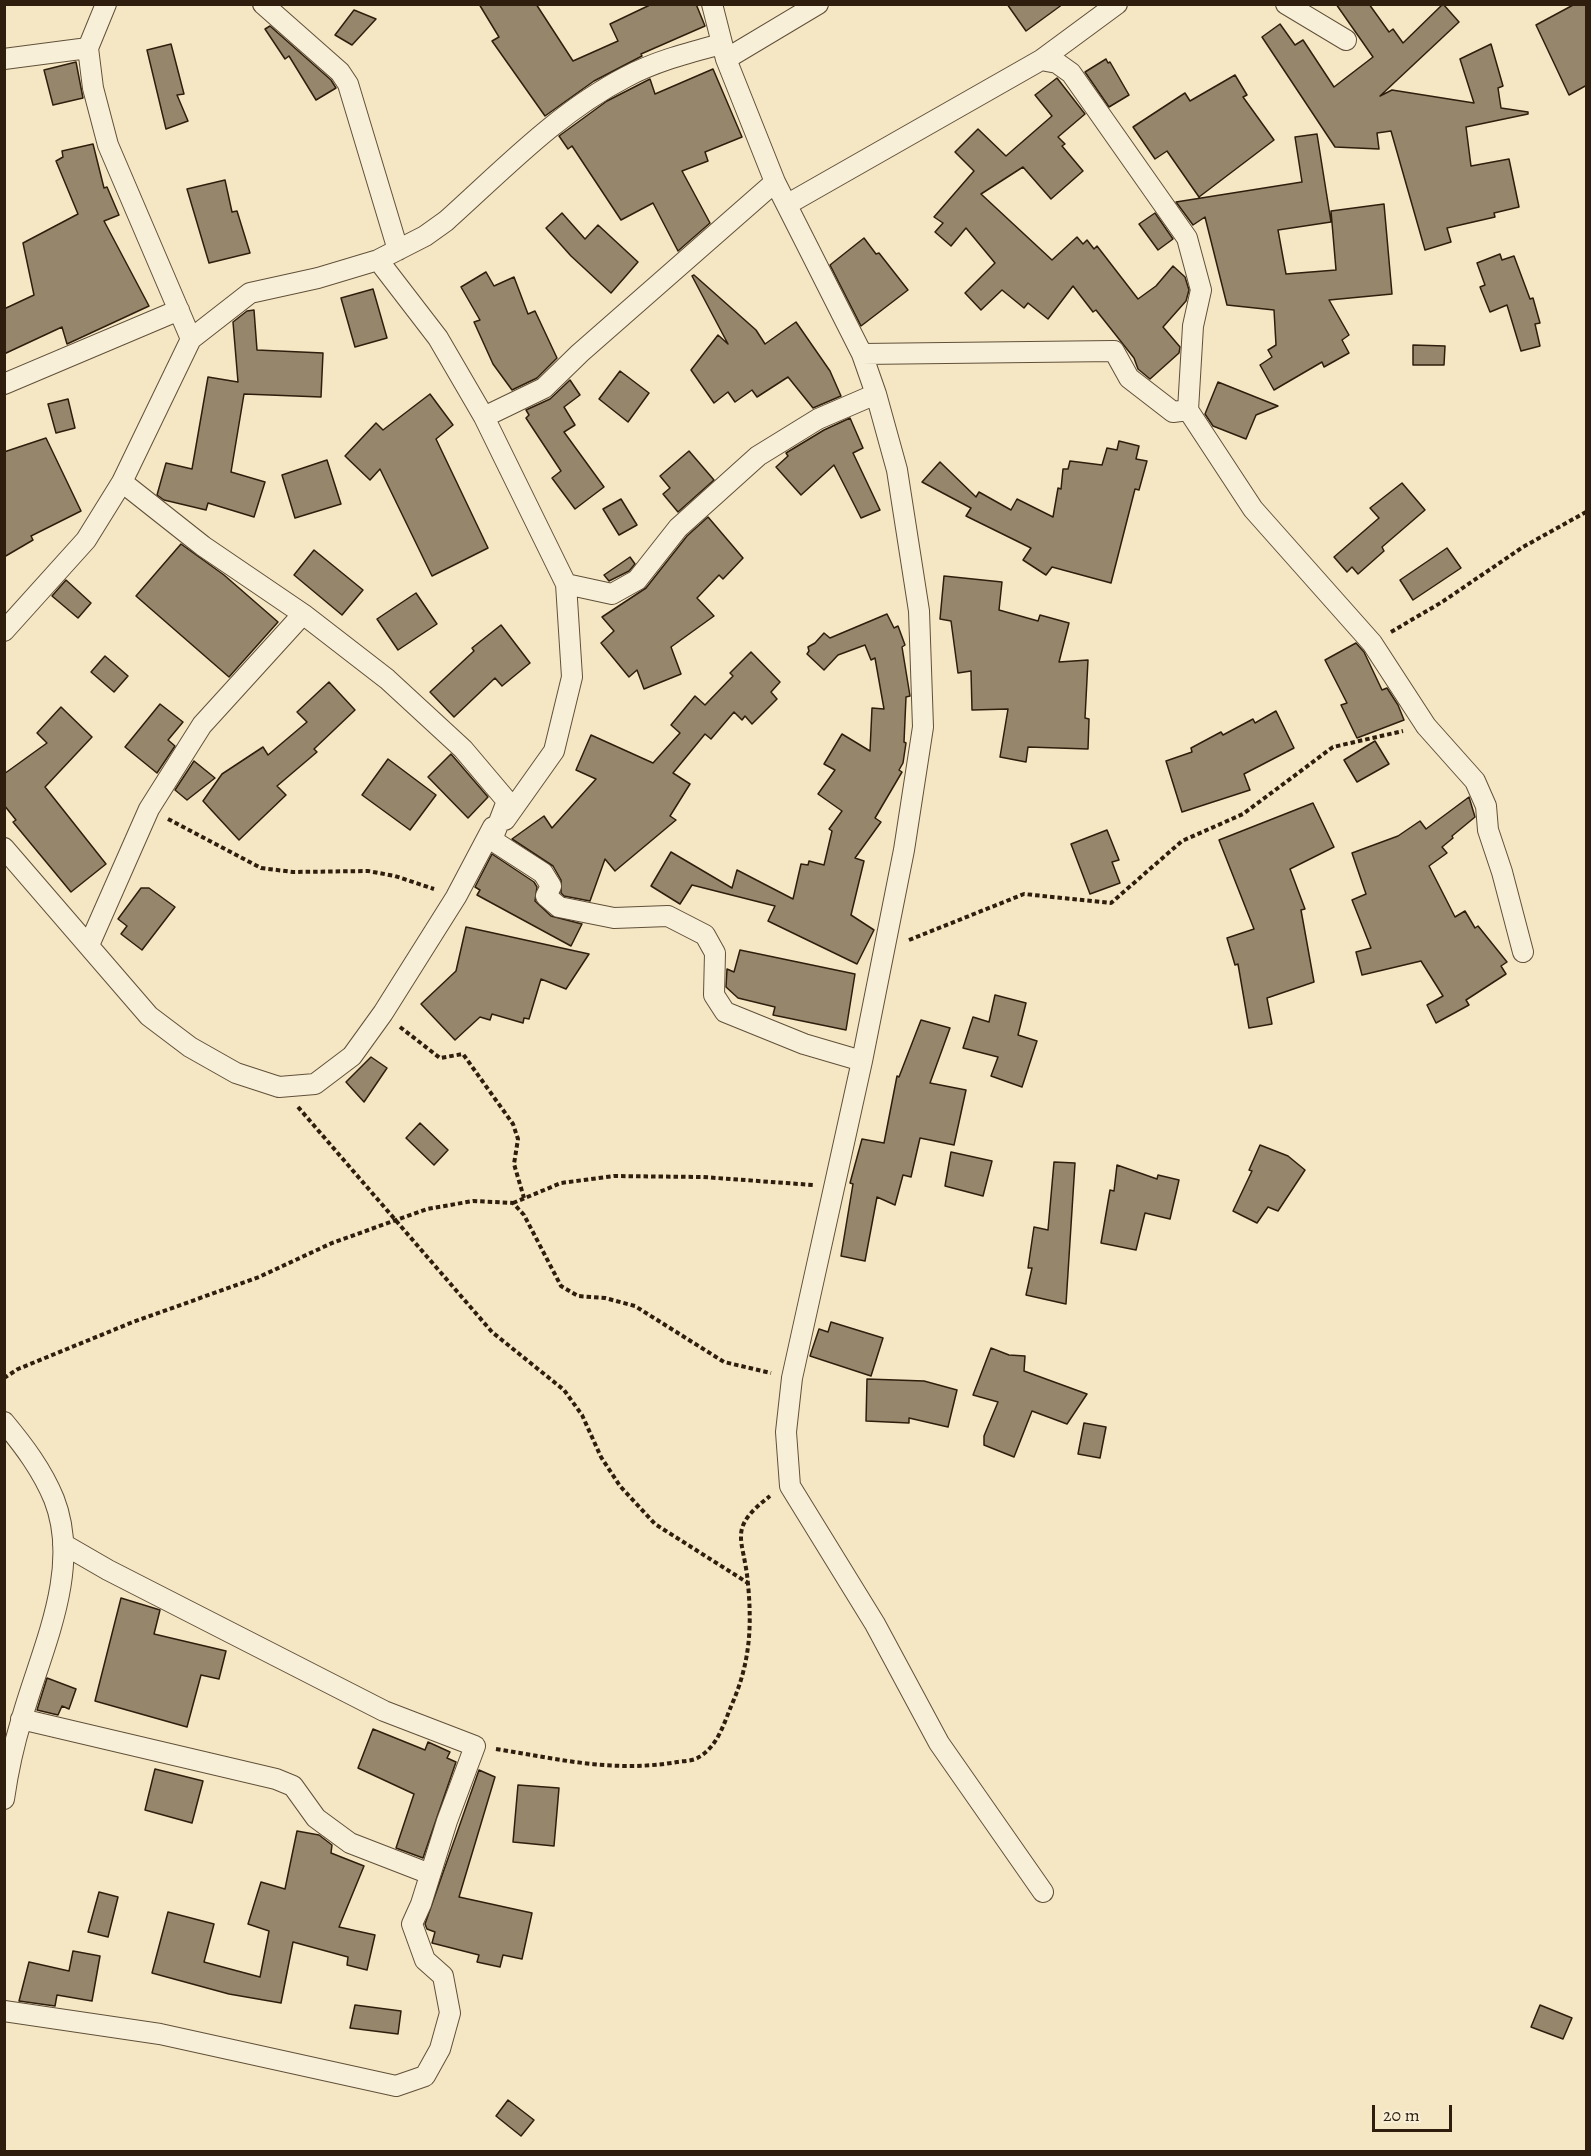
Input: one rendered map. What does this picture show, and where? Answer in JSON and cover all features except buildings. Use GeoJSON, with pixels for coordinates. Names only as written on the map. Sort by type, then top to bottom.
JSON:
{"type":"FeatureCollection","features":[{"type":"Feature","properties":{"kind":"street"},"geometry":{"type":"LineString","coordinates":[[106,4],[88,48],[93,88],[108,145],[190,339]]}},
{"type":"Feature","properties":{"kind":"street"},"geometry":{"type":"LineString","coordinates":[[263,4],[340,72],[348,84],[398,250]]}},
{"type":"Feature","properties":{"kind":"street"},"geometry":{"type":"LineString","coordinates":[[712,4],[724,51],[775,182],[862,354],[876,394],[897,470],[919,611],[923,727],[904,850],[862,1061],[792,1378],[786,1432],[790,1486],[875,1624],[939,1743],[1043,1892]]}},
{"type":"Feature","properties":{"kind":"street"},"geometry":{"type":"LineString","coordinates":[[4,631],[86,540],[122,482],[190,339],[250,293],[318,278],[378,260],[398,250],[446,220],[563,117],[616,83],[662,60],[724,51],[818,4]]}},
{"type":"Feature","properties":{"kind":"street"},"geometry":{"type":"LineString","coordinates":[[788,204],[1041,60],[1117,4]]}},
{"type":"Feature","properties":{"kind":"street"},"geometry":{"type":"LineString","coordinates":[[1286,4],[1346,40]]}},
{"type":"Feature","properties":{"kind":"street"},"geometry":{"type":"LineString","coordinates":[[4,59],[88,48]]}},
{"type":"Feature","properties":{"kind":"street"},"geometry":{"type":"LineString","coordinates":[[1041,60],[1057,63],[1071,73],[1187,238],[1201,290],[1193,326],[1188,410],[1253,509],[1372,643],[1426,726],[1475,781],[1486,806],[1488,830],[1523,951]]}},
{"type":"Feature","properties":{"kind":"street"},"geometry":{"type":"LineString","coordinates":[[484,417],[544,388],[579,353],[775,182]]}},
{"type":"Feature","properties":{"kind":"street"},"geometry":{"type":"LineString","coordinates":[[378,260],[438,338],[484,417],[566,584],[572,677],[554,751],[492,840]]}},
{"type":"Feature","properties":{"kind":"street"},"geometry":{"type":"LineString","coordinates":[[4,384],[178,310]]}},
{"type":"Feature","properties":{"kind":"street"},"geometry":{"type":"LineString","coordinates":[[862,354],[1114,351],[1129,378],[1173,412],[1188,410]]}},
{"type":"Feature","properties":{"kind":"street"},"geometry":{"type":"LineString","coordinates":[[566,584],[612,594],[637,580],[678,528],[758,456],[818,419],[876,394]]}},
{"type":"Feature","properties":{"kind":"street"},"geometry":{"type":"LineString","coordinates":[[122,482],[203,546],[303,614],[387,679],[463,750],[507,801]]}},
{"type":"Feature","properties":{"kind":"street"},"geometry":{"type":"LineString","coordinates":[[89,945],[149,809],[202,725],[303,614]]}},
{"type":"Feature","properties":{"kind":"street"},"geometry":{"type":"LineString","coordinates":[[492,840],[507,801]]}},
{"type":"Feature","properties":{"kind":"street"},"geometry":{"type":"LineString","coordinates":[[4,848],[149,1016],[190,1047],[236,1073],[279,1087],[315,1084],[352,1056],[383,1013],[456,897],[507,801]]}},
{"type":"Feature","properties":{"kind":"street"},"geometry":{"type":"LineString","coordinates":[[492,840],[543,873],[551,886],[546,896],[559,907],[614,918],[668,916],[705,935],[715,953],[714,995],[725,1012],[804,1044],[862,1061]]}},
{"type":"Feature","properties":{"kind":"street"},"geometry":{"type":"LineString","coordinates":[[4,1422],[35,1461],[54,1501],[63,1544],[62,1578],[56,1605],[21,1719],[4,1798]]}},
{"type":"Feature","properties":{"kind":"street"},"geometry":{"type":"LineString","coordinates":[[4,2011],[160,2034],[396,2086],[425,2076],[440,2049],[450,2013],[443,1976],[425,1960],[412,1924],[474,1746],[384,1711],[137,1585],[63,1544]]}},
{"type":"Feature","properties":{"kind":"street"},"geometry":{"type":"LineString","coordinates":[[21,1719],[276,1779],[293,1786],[316,1818],[350,1843],[430,1874]]}},
{"type":"Feature","properties":{"kind":"path"},"geometry":{"type":"LineString","coordinates":[[1372,643],[1442,602],[1523,547],[1587,512]]}},
{"type":"Feature","properties":{"kind":"path"},"geometry":{"type":"LineString","coordinates":[[883,951],[1024,894],[1111,903],[1182,841],[1243,814],[1333,747],[1426,726]]}},
{"type":"Feature","properties":{"kind":"path"},"geometry":{"type":"LineString","coordinates":[[149,809],[261,868],[293,872],[368,871],[395,876],[456,897]]}},
{"type":"Feature","properties":{"kind":"path"},"geometry":{"type":"LineString","coordinates":[[383,1013],[440,1058],[463,1054],[513,1124],[518,1139],[514,1164],[524,1198]]}},
{"type":"Feature","properties":{"kind":"path"},"geometry":{"type":"LineString","coordinates":[[279,1087],[492,1332],[564,1390],[582,1415],[601,1457],[620,1486],[655,1524],[748,1582]]}},
{"type":"Feature","properties":{"kind":"path"},"geometry":{"type":"LineString","coordinates":[[4,1378],[18,1369],[112,1330],[259,1277],[332,1243],[427,1209],[473,1201],[513,1203],[561,1183],[614,1176],[703,1177],[835,1187]]}},
{"type":"Feature","properties":{"kind":"path"},"geometry":{"type":"LineString","coordinates":[[513,1203],[525,1215],[561,1286],[578,1296],[605,1298],[635,1306],[724,1362],[792,1378]]}},
{"type":"Feature","properties":{"kind":"path"},"geometry":{"type":"LineString","coordinates":[[474,1746],[600,1767],[657,1766],[698,1758],[718,1738],[737,1693],[751,1639],[748,1582],[739,1537],[741,1526],[752,1510],[774,1493],[790,1486]]}}]}
